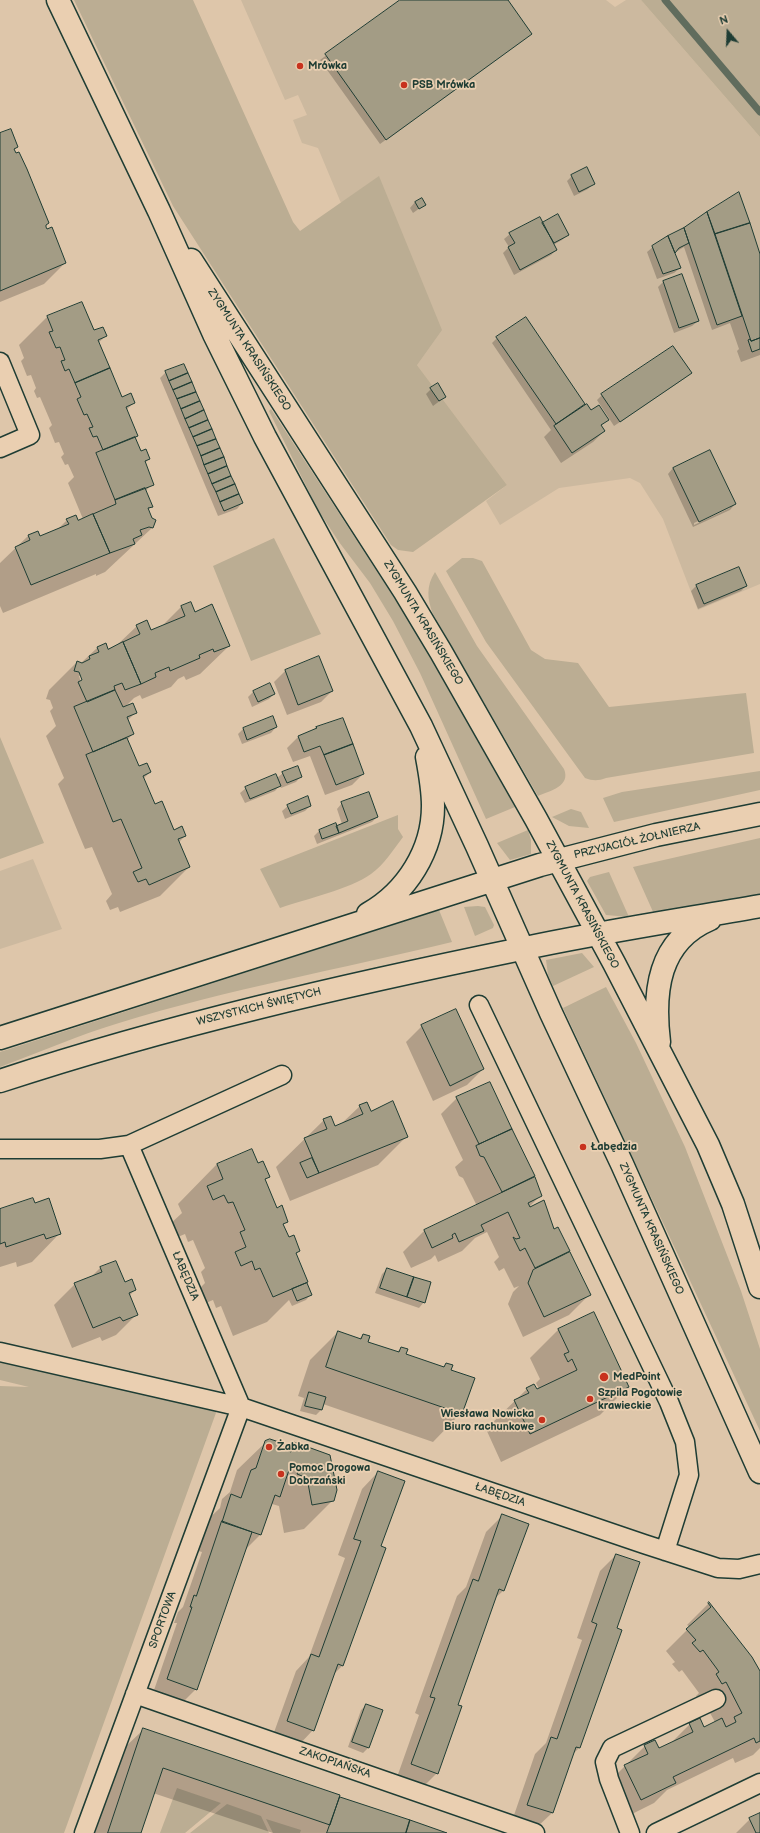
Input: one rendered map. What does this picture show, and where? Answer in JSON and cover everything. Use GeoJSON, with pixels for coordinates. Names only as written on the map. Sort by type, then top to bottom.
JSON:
{"type":"FeatureCollection","features":[{"type":"Feature","properties":{"kind":"street","name":"ZYGMUNTA KRASIŃSKIEGO"},"geometry":{"type":"LineString","coordinates":[[58,0],[159,211],[208,321],[265,437],[421,726],[625,1171],[760,1472]]}},
{"type":"Feature","properties":{"kind":"street","name":"ZYGMUNTA KRASIŃSKIEGO"},"geometry":{"type":"LineString","coordinates":[[159,211],[231,320],[442,652],[558,860],[708,1145],[733,1204],[760,1287]]}},
{"type":"Feature","properties":{"kind":"street"},"geometry":{"type":"LineString","coordinates":[[0,362],[30,435],[0,448]]}},
{"type":"Feature","properties":{"kind":"street","name":"ZYGMUNTA KRASIŃSKIEGO"},"geometry":{"type":"LineString","coordinates":[[333,931],[370,913],[389,900],[416,869],[423,854],[429,839],[433,806],[432,785],[421,726]]}},
{"type":"Feature","properties":{"kind":"street","name":"PRZYJACIÓŁ ŻOŁNIERZA"},"geometry":{"type":"LineString","coordinates":[[492,880],[558,860],[656,835],[760,814]]}},
{"type":"Feature","properties":{"kind":"street"},"geometry":{"type":"LineString","coordinates":[[0,1038],[492,880]]}},
{"type":"Feature","properties":{"kind":"street"},"geometry":{"type":"LineString","coordinates":[[522,948],[760,906]]}},
{"type":"Feature","properties":{"kind":"street","name":"ZYGMUNTA KRASIŃSKIEGO"},"geometry":{"type":"LineString","coordinates":[[660,1052],[657,1024],[659,982],[669,955],[687,932],[700,923],[731,911]]}},
{"type":"Feature","properties":{"kind":"street","name":"WSZYSTKICH ŚWIĘTYCH"},"geometry":{"type":"LineString","coordinates":[[0,1080],[150,1036],[254,1008],[380,978],[522,948]]}},
{"type":"Feature","properties":{"kind":"street"},"geometry":{"type":"LineString","coordinates":[[480,1005],[669,1402],[685,1442],[689,1475],[665,1551]]}},
{"type":"Feature","properties":{"kind":"street"},"geometry":{"type":"LineString","coordinates":[[0,1149],[100,1149],[129,1145],[282,1075]]}},
{"type":"Feature","properties":{"kind":"street","name":"ŁABĘDZIA"},"geometry":{"type":"LineString","coordinates":[[129,1145],[241,1406]]}},
{"type":"Feature","properties":{"kind":"street","name":"ŁABĘDZIA"},"geometry":{"type":"LineString","coordinates":[[0,1352],[241,1406],[718,1568],[730,1570],[760,1564]]}},
{"type":"Feature","properties":{"kind":"street","name":"SPORTOWA"},"geometry":{"type":"LineString","coordinates":[[84,1833],[241,1406]]}},
{"type":"Feature","properties":{"kind":"street","name":"ZAKOPIAŃSKA"},"geometry":{"type":"LineString","coordinates":[[135,1694],[535,1833]]}},
{"type":"Feature","properties":{"kind":"street"},"geometry":{"type":"LineString","coordinates":[[630,1833],[609,1779],[605,1762],[612,1748],[716,1699]]}},
{"type":"Feature","properties":{"kind":"street"},"geometry":{"type":"LineString","coordinates":[[656,1833],[760,1783]]}},
{"type":"Feature","properties":{"kind":"shaded area"},"geometry":{"type":"Polygon","coordinates":[[[74,0],[193,0],[293,222],[300,231],[379,176],[442,330],[417,365],[507,485],[413,552],[398,550],[391,545],[173,206],[74,0]]]}},
{"type":"Feature","properties":{"kind":"shaded area"},"geometry":{"type":"Polygon","coordinates":[[[241,0],[606,0],[615,7],[626,0],[641,0],[760,137],[760,584],[698,610],[663,519],[640,483],[630,478],[559,488],[500,525],[486,501],[507,485],[417,365],[379,177],[341,203],[318,148],[302,143],[293,120],[307,115],[298,95],[285,100],[241,0]]]}},
{"type":"Feature","properties":{"kind":"shaded area"},"geometry":{"type":"Polygon","coordinates":[[[641,0],[760,0],[760,137],[641,0]]]}},
{"type":"Feature","properties":{"kind":"shaded area"},"geometry":{"type":"Polygon","coordinates":[[[271,409],[410,622],[515,807],[486,819],[420,673],[393,621],[370,583],[339,542],[318,510],[269,411],[271,409]]]}},
{"type":"Feature","properties":{"kind":"shaded area"},"geometry":{"type":"Polygon","coordinates":[[[274,538],[321,634],[251,661],[213,566],[274,538]]]}},
{"type":"Feature","properties":{"kind":"shaded area"},"geometry":{"type":"Polygon","coordinates":[[[462,558],[473,558],[482,561],[531,650],[545,659],[578,663],[609,707],[746,693],[754,753],[598,780],[585,778],[486,642],[446,571],[462,558]]]}},
{"type":"Feature","properties":{"kind":"shaded area"},"geometry":{"type":"Polygon","coordinates":[[[435,572],[477,646],[564,769],[565,780],[553,790],[538,796],[433,614],[428,593],[430,582],[435,572]]]}},
{"type":"Feature","properties":{"kind":"shaded area"},"geometry":{"type":"Polygon","coordinates":[[[0,737],[44,843],[0,859],[0,737]]]}},
{"type":"Feature","properties":{"kind":"shaded area"},"geometry":{"type":"Polygon","coordinates":[[[760,771],[760,790],[614,822],[603,798],[622,792],[760,771]]]}},
{"type":"Feature","properties":{"kind":"shaded area"},"geometry":{"type":"Polygon","coordinates":[[[571,809],[581,812],[589,828],[569,826],[552,817],[571,809]]]}},
{"type":"Feature","properties":{"kind":"shaded area"},"geometry":{"type":"Polygon","coordinates":[[[398,815],[398,829],[403,837],[388,857],[371,874],[352,884],[280,908],[260,869],[398,815]]]}},
{"type":"Feature","properties":{"kind":"shaded area"},"geometry":{"type":"Polygon","coordinates":[[[528,830],[531,840],[531,854],[510,860],[497,843],[528,830]]]}},
{"type":"Feature","properties":{"kind":"shaded area"},"geometry":{"type":"Polygon","coordinates":[[[760,838],[760,895],[654,914],[633,867],[760,838]]]}},
{"type":"Feature","properties":{"kind":"shaded area"},"geometry":{"type":"Polygon","coordinates":[[[33,859],[62,929],[0,949],[0,871],[33,859]]]}},
{"type":"Feature","properties":{"kind":"shaded area"},"geometry":{"type":"Polygon","coordinates":[[[609,872],[629,917],[606,915],[587,881],[590,877],[609,872]]]}},
{"type":"Feature","properties":{"kind":"shaded area"},"geometry":{"type":"Polygon","coordinates":[[[464,907],[485,907],[494,925],[493,928],[475,936],[464,907]]]}},
{"type":"Feature","properties":{"kind":"shaded area"},"geometry":{"type":"Polygon","coordinates":[[[439,910],[452,942],[243,990],[160,1011],[89,1033],[0,1067],[0,1052],[439,910]]]}},
{"type":"Feature","properties":{"kind":"shaded area"},"geometry":{"type":"Polygon","coordinates":[[[582,953],[594,967],[553,986],[548,975],[546,960],[582,953]]]}},
{"type":"Feature","properties":{"kind":"shaded area"},"geometry":{"type":"Polygon","coordinates":[[[606,987],[636,1043],[685,1147],[741,1291],[760,1349],[760,1431],[563,1008],[606,987]]]}},
{"type":"Feature","properties":{"kind":"shaded area"},"geometry":{"type":"Polygon","coordinates":[[[0,1362],[217,1410],[64,1833],[0,1833],[0,1386],[29,1387],[0,1380],[0,1362]]]}},
{"type":"Feature","properties":{"kind":"shaded area"},"geometry":{"type":"Polygon","coordinates":[[[177,1788],[221,1803],[185,1833],[160,1833],[177,1788]]]}},
{"type":"Feature","properties":{"kind":"shaded area"},"geometry":{"type":"Polygon","coordinates":[[[227,1804],[261,1816],[269,1833],[190,1833],[227,1804]]]}},
{"type":"Feature","properties":{"kind":"shaded area"},"geometry":{"type":"Polygon","coordinates":[[[266,1819],[301,1830],[300,1833],[273,1833],[266,1819]]]}},
{"type":"Feature","properties":{"kind":"building","name":"PSB Mrówka"},"geometry":{"type":"Polygon","coordinates":[[[400,0],[508,0],[532,34],[386,140],[325,54],[400,0]]]}},
{"type":"Feature","properties":{"kind":"building"},"geometry":{"type":"Polygon","coordinates":[[[11,129],[18,147],[14,149],[16,153],[19,152],[49,223],[46,227],[47,229],[52,227],[66,263],[0,291],[0,133],[11,129]]]}},
{"type":"Feature","properties":{"kind":"building"},"geometry":{"type":"Polygon","coordinates":[[[587,167],[595,184],[579,192],[571,175],[587,167]]]}},
{"type":"Feature","properties":{"kind":"building"},"geometry":{"type":"Polygon","coordinates":[[[739,192],[750,223],[715,234],[707,212],[739,192]]]}},
{"type":"Feature","properties":{"kind":"building"},"geometry":{"type":"Polygon","coordinates":[[[422,198],[426,205],[419,209],[415,202],[422,198]]]}},
{"type":"Feature","properties":{"kind":"building"},"geometry":{"type":"Polygon","coordinates":[[[707,212],[742,316],[717,325],[684,228],[707,212]]]}},
{"type":"Feature","properties":{"kind":"building"},"geometry":{"type":"Polygon","coordinates":[[[558,214],[569,235],[554,243],[542,223],[558,214]]]}},
{"type":"Feature","properties":{"kind":"building"},"geometry":{"type":"Polygon","coordinates":[[[540,217],[557,250],[520,270],[508,247],[515,243],[509,233],[540,217]]]}},
{"type":"Feature","properties":{"kind":"building"},"geometry":{"type":"Polygon","coordinates":[[[750,223],[760,254],[760,338],[751,341],[715,234],[750,223]]]}},
{"type":"Feature","properties":{"kind":"building"},"geometry":{"type":"Polygon","coordinates":[[[684,228],[689,243],[679,248],[675,253],[668,236],[684,228]]]}},
{"type":"Feature","properties":{"kind":"building"},"geometry":{"type":"Polygon","coordinates":[[[668,236],[681,268],[663,274],[652,246],[668,236]]]}},
{"type":"Feature","properties":{"kind":"building"},"geometry":{"type":"Polygon","coordinates":[[[682,274],[699,321],[679,328],[663,281],[682,274]]]}},
{"type":"Feature","properties":{"kind":"building"},"geometry":{"type":"Polygon","coordinates":[[[82,302],[94,330],[103,327],[107,336],[98,340],[110,368],[75,383],[69,369],[65,371],[61,361],[65,360],[60,347],[56,348],[49,332],[53,331],[47,316],[82,302]]]}},
{"type":"Feature","properties":{"kind":"building"},"geometry":{"type":"Polygon","coordinates":[[[526,317],[585,404],[556,424],[496,337],[526,317]]]}},
{"type":"Feature","properties":{"kind":"building"},"geometry":{"type":"Polygon","coordinates":[[[760,338],[760,349],[752,352],[748,340],[750,339],[751,341],[760,338]]]}},
{"type":"Feature","properties":{"kind":"building"},"geometry":{"type":"Polygon","coordinates":[[[673,346],[692,373],[620,422],[601,394],[673,346]]]}},
{"type":"Feature","properties":{"kind":"building"},"geometry":{"type":"Polygon","coordinates":[[[184,364],[188,373],[169,381],[165,371],[184,364]]]}},
{"type":"Feature","properties":{"kind":"building"},"geometry":{"type":"Polygon","coordinates":[[[110,368],[122,397],[131,393],[135,403],[126,407],[138,436],[103,450],[97,436],[93,437],[89,428],[93,427],[87,414],[84,415],[77,399],[81,397],[75,383],[110,368]]]}},
{"type":"Feature","properties":{"kind":"building"},"geometry":{"type":"Polygon","coordinates":[[[188,373],[192,382],[173,390],[169,381],[188,373]]]}},
{"type":"Feature","properties":{"kind":"building"},"geometry":{"type":"Polygon","coordinates":[[[192,382],[196,392],[177,399],[173,390],[192,382]]]}},
{"type":"Feature","properties":{"kind":"building"},"geometry":{"type":"Polygon","coordinates":[[[438,383],[446,397],[439,401],[430,388],[438,383]]]}},
{"type":"Feature","properties":{"kind":"building"},"geometry":{"type":"Polygon","coordinates":[[[196,392],[200,401],[181,409],[177,399],[196,392]]]}},
{"type":"Feature","properties":{"kind":"building"},"geometry":{"type":"Polygon","coordinates":[[[200,401],[204,410],[185,419],[181,409],[200,401]]]}},
{"type":"Feature","properties":{"kind":"building"},"geometry":{"type":"Polygon","coordinates":[[[587,404],[591,410],[599,405],[609,420],[601,425],[605,431],[572,453],[554,426],[587,404]]]}},
{"type":"Feature","properties":{"kind":"building"},"geometry":{"type":"Polygon","coordinates":[[[204,410],[208,420],[189,428],[185,419],[204,410]]]}},
{"type":"Feature","properties":{"kind":"building"},"geometry":{"type":"Polygon","coordinates":[[[208,420],[212,429],[193,437],[189,428],[208,420]]]}},
{"type":"Feature","properties":{"kind":"building"},"geometry":{"type":"Polygon","coordinates":[[[212,429],[216,439],[197,446],[193,437],[212,429]]]}},
{"type":"Feature","properties":{"kind":"building"},"geometry":{"type":"Polygon","coordinates":[[[135,437],[141,451],[146,449],[150,459],[145,461],[154,485],[115,500],[96,453],[135,437]]]}},
{"type":"Feature","properties":{"kind":"building"},"geometry":{"type":"Polygon","coordinates":[[[216,439],[220,448],[201,456],[197,446],[216,439]]]}},
{"type":"Feature","properties":{"kind":"building"},"geometry":{"type":"Polygon","coordinates":[[[220,448],[224,457],[204,465],[201,456],[220,448]]]}},
{"type":"Feature","properties":{"kind":"building"},"geometry":{"type":"Polygon","coordinates":[[[710,450],[736,504],[699,522],[673,468],[710,450]]]}},
{"type":"Feature","properties":{"kind":"building"},"geometry":{"type":"Polygon","coordinates":[[[224,457],[227,466],[208,474],[204,465],[224,457]]]}},
{"type":"Feature","properties":{"kind":"building"},"geometry":{"type":"Polygon","coordinates":[[[227,466],[231,476],[212,484],[208,474],[227,466]]]}},
{"type":"Feature","properties":{"kind":"building"},"geometry":{"type":"Polygon","coordinates":[[[231,476],[235,484],[216,492],[212,484],[231,476]]]}},
{"type":"Feature","properties":{"kind":"building"},"geometry":{"type":"Polygon","coordinates":[[[235,484],[239,494],[220,502],[216,492],[235,484]]]}},
{"type":"Feature","properties":{"kind":"building"},"geometry":{"type":"Polygon","coordinates":[[[145,488],[153,507],[148,508],[152,518],[156,520],[153,528],[149,527],[140,530],[142,535],[133,539],[135,544],[110,553],[93,514],[116,504],[115,500],[145,488]]]}},
{"type":"Feature","properties":{"kind":"building"},"geometry":{"type":"Polygon","coordinates":[[[239,494],[243,503],[224,511],[220,502],[239,494]]]}},
{"type":"Feature","properties":{"kind":"building"},"geometry":{"type":"Polygon","coordinates":[[[93,514],[110,553],[31,585],[15,547],[30,540],[28,535],[38,531],[40,536],[69,524],[66,519],[76,515],[78,520],[93,514]]]}},
{"type":"Feature","properties":{"kind":"building"},"geometry":{"type":"Polygon","coordinates":[[[739,567],[747,586],[704,604],[696,585],[739,567]]]}},
{"type":"Feature","properties":{"kind":"building"},"geometry":{"type":"Polygon","coordinates":[[[191,602],[195,612],[212,604],[230,646],[214,652],[213,649],[199,655],[200,658],[170,671],[169,667],[155,673],[156,677],[141,684],[123,642],[140,634],[136,625],[147,620],[151,630],[185,616],[181,606],[191,602]]]}},
{"type":"Feature","properties":{"kind":"building"},"geometry":{"type":"Polygon","coordinates":[[[123,642],[141,684],[125,690],[122,683],[114,686],[115,690],[87,702],[78,682],[82,680],[79,672],[74,671],[77,661],[82,663],[90,659],[89,656],[99,652],[97,647],[106,643],[108,649],[123,642]]]}},
{"type":"Feature","properties":{"kind":"building"},"geometry":{"type":"Polygon","coordinates":[[[319,656],[333,691],[298,705],[285,670],[319,656]]]}},
{"type":"Feature","properties":{"kind":"building"},"geometry":{"type":"Polygon","coordinates":[[[270,683],[275,694],[258,702],[253,691],[270,683]]]}},
{"type":"Feature","properties":{"kind":"building"},"geometry":{"type":"Polygon","coordinates":[[[115,690],[123,707],[133,703],[137,713],[127,717],[134,734],[93,752],[74,707],[115,690]]]}},
{"type":"Feature","properties":{"kind":"building"},"geometry":{"type":"Polygon","coordinates":[[[273,716],[277,727],[247,740],[243,728],[273,716]]]}},
{"type":"Feature","properties":{"kind":"building"},"geometry":{"type":"Polygon","coordinates":[[[343,718],[353,744],[324,755],[320,746],[304,752],[298,736],[317,728],[316,727],[343,718]]]}},
{"type":"Feature","properties":{"kind":"building"},"geometry":{"type":"Polygon","coordinates":[[[127,738],[139,766],[147,763],[151,772],[143,776],[155,804],[162,801],[174,830],[182,826],[186,836],[178,839],[190,867],[149,885],[146,879],[138,882],[133,872],[142,868],[121,819],[113,822],[86,755],[127,738]]]}},
{"type":"Feature","properties":{"kind":"building"},"geometry":{"type":"Polygon","coordinates":[[[353,744],[364,774],[336,785],[324,755],[353,744]]]}},
{"type":"Feature","properties":{"kind":"building"},"geometry":{"type":"Polygon","coordinates":[[[298,766],[302,777],[287,783],[282,772],[298,766]]]}},
{"type":"Feature","properties":{"kind":"building"},"geometry":{"type":"Polygon","coordinates":[[[276,774],[281,786],[250,799],[245,787],[276,774]]]}},
{"type":"Feature","properties":{"kind":"building"},"geometry":{"type":"Polygon","coordinates":[[[369,792],[378,817],[339,833],[336,826],[348,821],[341,802],[369,792]]]}},
{"type":"Feature","properties":{"kind":"building"},"geometry":{"type":"Polygon","coordinates":[[[308,796],[311,806],[291,814],[287,805],[308,796]]]}},
{"type":"Feature","properties":{"kind":"building"},"geometry":{"type":"Polygon","coordinates":[[[336,823],[339,833],[322,839],[319,830],[336,823]]]}},
{"type":"Feature","properties":{"kind":"building"},"geometry":{"type":"Polygon","coordinates":[[[456,1009],[484,1069],[450,1086],[421,1025],[456,1009]]]}},
{"type":"Feature","properties":{"kind":"building"},"geometry":{"type":"Polygon","coordinates":[[[490,1082],[512,1129],[479,1144],[456,1097],[490,1082]]]}},
{"type":"Feature","properties":{"kind":"building"},"geometry":{"type":"Polygon","coordinates":[[[393,1101],[408,1137],[319,1173],[304,1138],[327,1129],[323,1119],[331,1116],[335,1126],[363,1114],[359,1105],[367,1102],[371,1111],[393,1101]]]}},
{"type":"Feature","properties":{"kind":"building"},"geometry":{"type":"Polygon","coordinates":[[[512,1129],[535,1176],[502,1192],[484,1157],[480,1156],[476,1146],[512,1129]]]}},
{"type":"Feature","properties":{"kind":"building"},"geometry":{"type":"Polygon","coordinates":[[[252,1149],[258,1163],[263,1161],[270,1177],[265,1179],[277,1208],[282,1205],[288,1222],[283,1224],[289,1237],[294,1235],[300,1251],[296,1253],[308,1282],[273,1297],[260,1268],[255,1270],[252,1261],[241,1266],[235,1252],[246,1247],[240,1232],[245,1230],[233,1202],[228,1203],[224,1195],[213,1200],[207,1186],[223,1179],[217,1164],[252,1149]]]}},
{"type":"Feature","properties":{"kind":"building"},"geometry":{"type":"Polygon","coordinates":[[[312,1158],[319,1173],[307,1178],[300,1163],[312,1158]]]}},
{"type":"Feature","properties":{"kind":"building"},"geometry":{"type":"Polygon","coordinates":[[[535,1177],[542,1196],[528,1203],[530,1207],[544,1200],[554,1229],[558,1227],[570,1251],[535,1268],[525,1248],[520,1251],[513,1237],[516,1239],[520,1238],[508,1212],[481,1225],[484,1231],[459,1242],[455,1233],[452,1235],[453,1238],[432,1248],[424,1230],[535,1177]]]}},
{"type":"Feature","properties":{"kind":"building"},"geometry":{"type":"Polygon","coordinates":[[[33,1198],[35,1203],[49,1198],[61,1234],[46,1239],[44,1234],[6,1247],[5,1242],[0,1244],[0,1209],[33,1198]]]}},
{"type":"Feature","properties":{"kind":"building"},"geometry":{"type":"Polygon","coordinates":[[[570,1252],[591,1295],[544,1317],[528,1283],[533,1270],[570,1252]]]}},
{"type":"Feature","properties":{"kind":"building"},"geometry":{"type":"Polygon","coordinates":[[[116,1261],[125,1282],[132,1279],[136,1290],[129,1293],[138,1315],[123,1321],[120,1317],[93,1328],[74,1283],[102,1272],[100,1267],[116,1261]]]}},
{"type":"Feature","properties":{"kind":"building"},"geometry":{"type":"Polygon","coordinates":[[[387,1268],[414,1277],[407,1297],[380,1288],[387,1268]]]}},
{"type":"Feature","properties":{"kind":"building"},"geometry":{"type":"Polygon","coordinates":[[[414,1277],[431,1282],[425,1303],[407,1297],[414,1277]]]}},
{"type":"Feature","properties":{"kind":"building"},"geometry":{"type":"Polygon","coordinates":[[[307,1283],[312,1295],[297,1301],[292,1289],[307,1283]]]}},
{"type":"Feature","properties":{"kind":"building"},"geometry":{"type":"Polygon","coordinates":[[[594,1312],[629,1387],[530,1434],[514,1400],[529,1393],[526,1388],[534,1384],[537,1389],[577,1370],[572,1359],[568,1362],[564,1354],[569,1352],[558,1329],[594,1312]]]}},
{"type":"Feature","properties":{"kind":"building"},"geometry":{"type":"Polygon","coordinates":[[[338,1331],[361,1339],[363,1334],[370,1336],[368,1342],[399,1352],[401,1347],[408,1349],[406,1354],[444,1367],[446,1363],[453,1365],[451,1370],[475,1378],[462,1414],[326,1367],[338,1331]]]}},
{"type":"Feature","properties":{"kind":"building"},"geometry":{"type":"Polygon","coordinates":[[[309,1392],[326,1397],[322,1410],[305,1406],[309,1392]]]}},
{"type":"Feature","properties":{"kind":"building"},"geometry":{"type":"Polygon","coordinates":[[[270,1439],[285,1444],[283,1449],[291,1452],[294,1442],[330,1455],[337,1490],[334,1501],[312,1505],[307,1478],[297,1474],[300,1467],[291,1464],[280,1497],[275,1495],[261,1535],[222,1522],[231,1494],[241,1498],[251,1470],[256,1468],[265,1441],[270,1439]]]}},
{"type":"Feature","properties":{"kind":"building"},"geometry":{"type":"Polygon","coordinates":[[[378,1471],[405,1481],[381,1546],[386,1548],[343,1666],[338,1664],[314,1731],[287,1721],[311,1654],[319,1657],[361,1541],[354,1539],[378,1471]]]}},
{"type":"Feature","properties":{"kind":"building"},"geometry":{"type":"Polygon","coordinates":[[[502,1514],[529,1524],[504,1591],[499,1589],[458,1705],[462,1706],[438,1774],[411,1764],[435,1698],[430,1697],[473,1579],[478,1581],[502,1514]]]}},
{"type":"Feature","properties":{"kind":"building"},"geometry":{"type":"Polygon","coordinates":[[[222,1521],[252,1532],[197,1690],[167,1679],[192,1607],[190,1607],[194,1595],[196,1596],[222,1521]]]}},
{"type":"Feature","properties":{"kind":"building"},"geometry":{"type":"Polygon","coordinates":[[[616,1554],[640,1562],[617,1628],[622,1630],[580,1748],[576,1747],[553,1813],[527,1805],[551,1737],[557,1739],[597,1624],[592,1622],[616,1554]]]}},
{"type":"Feature","properties":{"kind":"building"},"geometry":{"type":"Polygon","coordinates":[[[709,1602],[752,1657],[760,1671],[760,1741],[756,1743],[754,1738],[673,1777],[676,1783],[641,1800],[624,1765],[648,1754],[644,1745],[655,1740],[659,1748],[693,1732],[689,1723],[700,1718],[704,1727],[722,1718],[726,1727],[736,1722],[734,1717],[742,1713],[726,1682],[722,1684],[716,1674],[719,1672],[703,1650],[700,1652],[692,1643],[696,1640],[686,1629],[711,1607],[708,1603],[709,1602]]]}},
{"type":"Feature","properties":{"kind":"building"},"geometry":{"type":"Polygon","coordinates":[[[366,1704],[383,1710],[369,1748],[352,1742],[366,1704]]]}},
{"type":"Feature","properties":{"kind":"building"},"geometry":{"type":"Polygon","coordinates":[[[143,1728],[340,1795],[330,1825],[163,1768],[141,1833],[108,1833],[143,1728]]]}},
{"type":"Feature","properties":{"kind":"building"},"geometry":{"type":"Polygon","coordinates":[[[340,1797],[410,1820],[406,1833],[327,1833],[340,1797]]]}},
{"type":"Feature","properties":{"kind":"building"},"geometry":{"type":"Polygon","coordinates":[[[760,1813],[760,1833],[756,1833],[749,1818],[760,1813]]]}},
{"type":"Feature","properties":{"kind":"building"},"geometry":{"type":"Polygon","coordinates":[[[410,1820],[447,1833],[406,1833],[410,1820]]]}},
{"type":"Feature","properties":{"kind":"waterway"},"geometry":{"type":"LineString","coordinates":[[665,0],[760,112]]}},
{"type":"Feature","properties":{"kind":"place","name":"Mrówka"},"geometry":{"type":"Point","coordinates":[300,66]}},
{"type":"Feature","properties":{"kind":"place","name":"PSB Mrówka"},"geometry":{"type":"Point","coordinates":[404,85]}},
{"type":"Feature","properties":{"kind":"place","name":"Łabędzia"},"geometry":{"type":"Point","coordinates":[583,1147]}},
{"type":"Feature","properties":{"kind":"place","name":"MedPoint"},"geometry":{"type":"Point","coordinates":[604,1377]}},
{"type":"Feature","properties":{"kind":"place","name":"Szpila Pogotowie krawieckie"},"geometry":{"type":"Point","coordinates":[590,1399]}},
{"type":"Feature","properties":{"kind":"place","name":"Wiesława Nowicka Biuro rachunkowe"},"geometry":{"type":"Point","coordinates":[542,1420]}},
{"type":"Feature","properties":{"kind":"place","name":"Żabka"},"geometry":{"type":"Point","coordinates":[269,1447]}},
{"type":"Feature","properties":{"kind":"place","name":"Pomoc Drogowa Dobrzański"},"geometry":{"type":"Point","coordinates":[281,1474]}}]}
